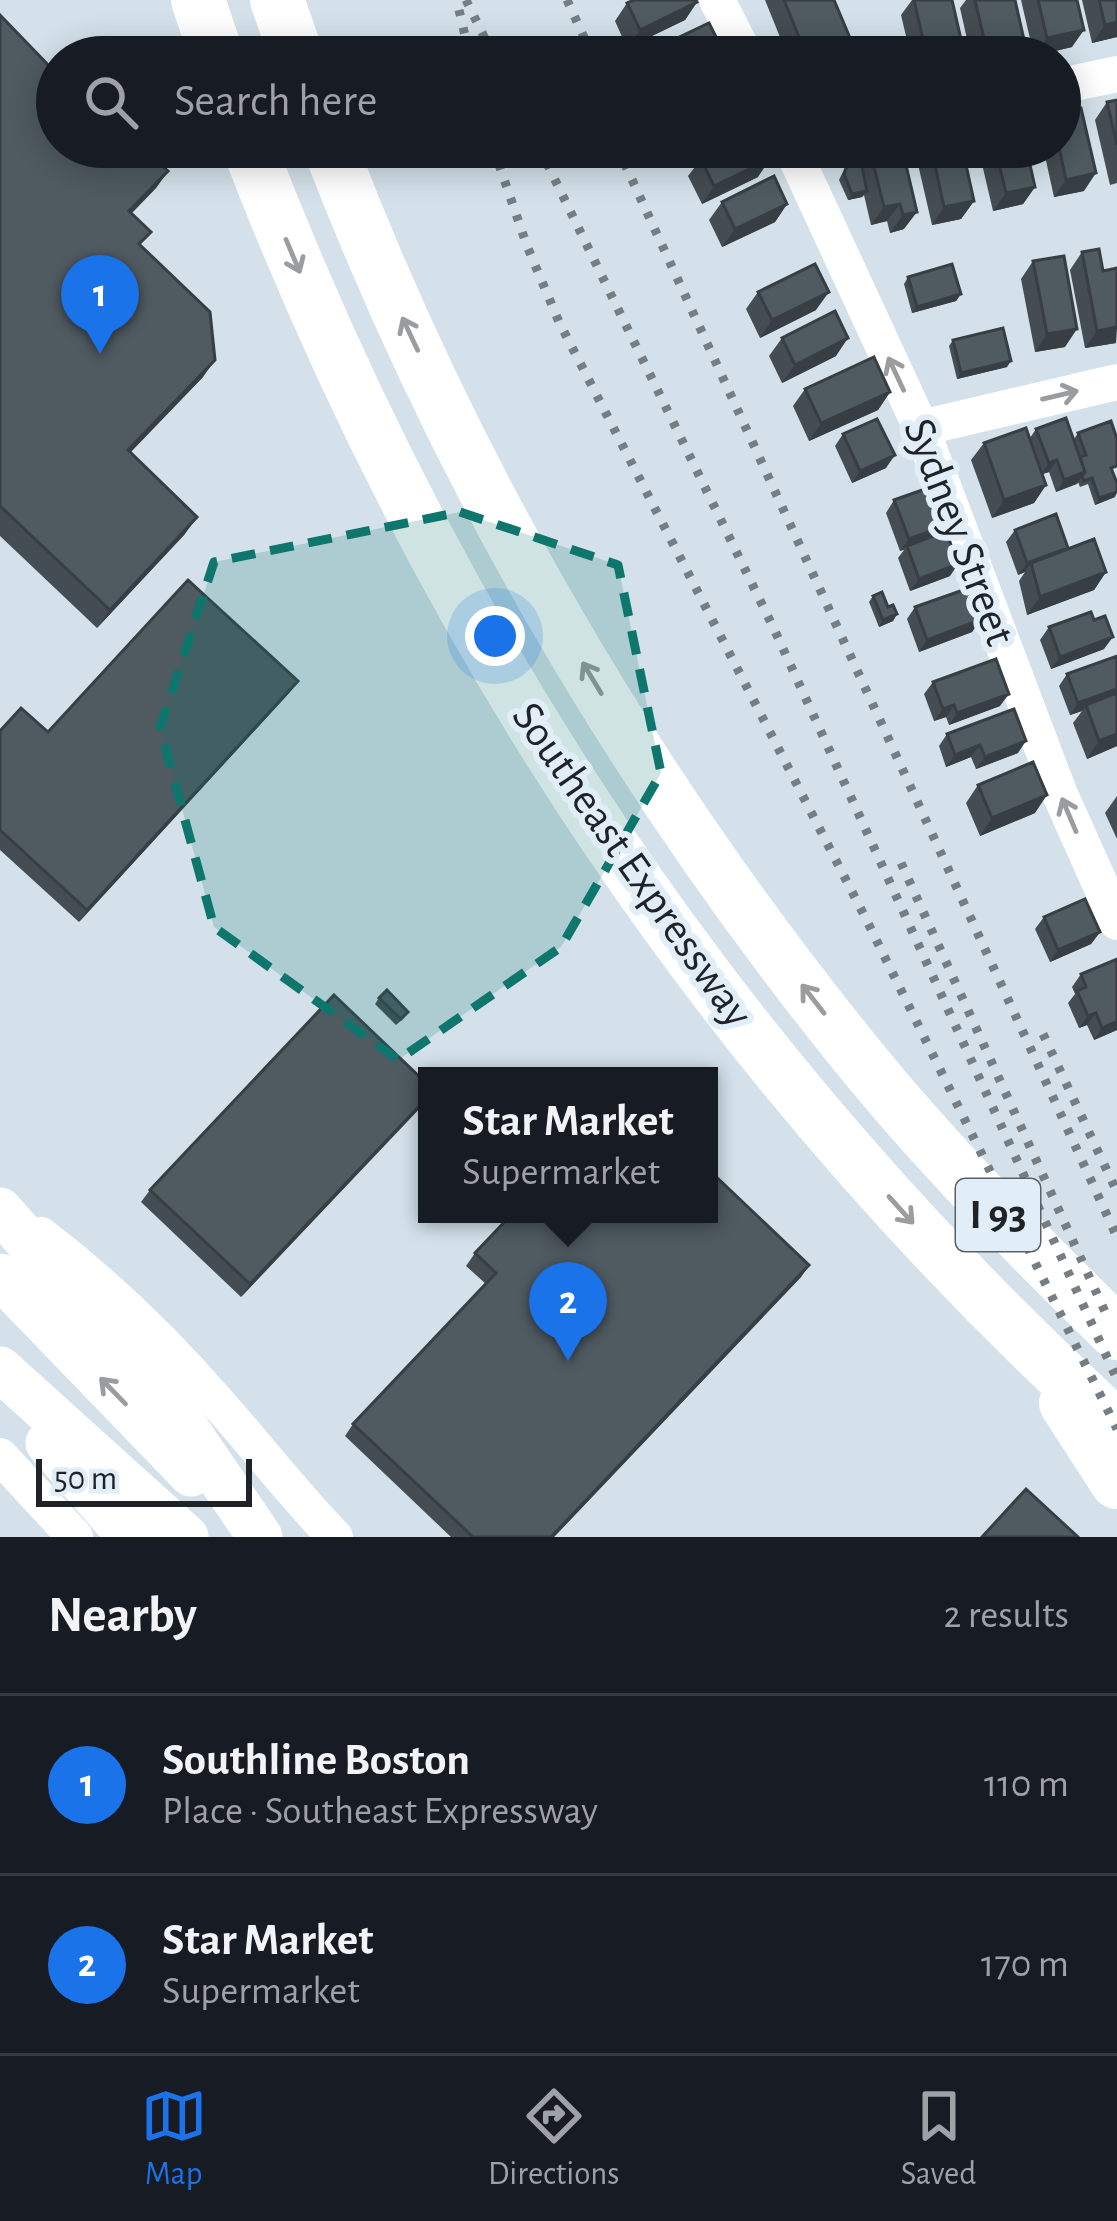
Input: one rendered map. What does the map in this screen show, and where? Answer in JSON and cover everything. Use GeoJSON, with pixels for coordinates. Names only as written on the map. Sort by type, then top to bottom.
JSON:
{"type":"FeatureCollection","features":[{"type":"Feature","properties":{"kind":"highway"},"geometry":{"type":"LineString","coordinates":[[198,0],[211,36]]}},
{"type":"Feature","properties":{"kind":"highway"},"geometry":{"type":"LineString","coordinates":[[277,0],[290,36]]}},
{"type":"Feature","properties":{"kind":"highway","name":"Southeast Expressway"},"geometry":{"type":"LineString","coordinates":[[258,168],[351,386],[419,524],[494,661],[662,922],[824,1123],[956,1270],[1117,1427]]}},
{"type":"Feature","properties":{"kind":"highway","name":"Southeast Expressway"},"geometry":{"type":"LineString","coordinates":[[339,168],[425,367],[510,537],[639,753],[722,878],[887,1090],[993,1209],[1117,1333]]}},
{"type":"Feature","properties":{"kind":"highway"},"geometry":{"type":"LineString","coordinates":[[1065,1282],[1117,1310]]}},
{"type":"Feature","properties":{"kind":"highway"},"geometry":{"type":"LineString","coordinates":[[1026,1341],[1117,1481]]}},
{"type":"Feature","properties":{"kind":"main road"},"geometry":{"type":"LineString","coordinates":[[0,1207],[151,1379],[260,1537]]}},
{"type":"Feature","properties":{"kind":"main road"},"geometry":{"type":"LineString","coordinates":[[0,1276],[251,1537]]}},
{"type":"Feature","properties":{"kind":"main road"},"geometry":{"type":"LineString","coordinates":[[0,1370],[186,1537]]}},
{"type":"Feature","properties":{"kind":"main road"},"geometry":{"type":"LineString","coordinates":[[0,1384],[130,1537]]}},
{"type":"Feature","properties":{"kind":"street"},"geometry":{"type":"LineString","coordinates":[[717,0],[735,36]]}},
{"type":"Feature","properties":{"kind":"street"},"geometry":{"type":"LineString","coordinates":[[1081,82],[1117,74]]}},
{"type":"Feature","properties":{"kind":"street","name":"Sydney Street"},"geometry":{"type":"LineString","coordinates":[[801,168],[922,428],[1046,760],[1117,922]]}},
{"type":"Feature","properties":{"kind":"street"},"geometry":{"type":"LineString","coordinates":[[922,428],[1117,382]]}},
{"type":"Feature","properties":{"kind":"street"},"geometry":{"type":"LineString","coordinates":[[0,1207],[115,1298],[219,1404],[335,1537]]}},
{"type":"Feature","properties":{"kind":"street"},"geometry":{"type":"LineString","coordinates":[[0,1456],[75,1537]]}},
{"type":"Feature","properties":{"kind":"highlighted area"},"geometry":{"type":"Polygon","coordinates":[[[460,512],[618,565],[661,773],[561,947],[398,1060],[214,927],[160,728],[214,562],[460,512]]]}},
{"type":"Feature","properties":{"kind":"building"},"geometry":{"type":"Polygon","coordinates":[[[784,0],[834,0],[849,36],[799,36],[784,0]]]}},
{"type":"Feature","properties":{"kind":"building"},"geometry":{"type":"Polygon","coordinates":[[[914,0],[952,0],[960,36],[922,36],[914,0]]]}},
{"type":"Feature","properties":{"kind":"building"},"geometry":{"type":"Polygon","coordinates":[[[975,0],[1015,0],[1023,36],[983,36],[975,0]]]}},
{"type":"Feature","properties":{"kind":"building"},"geometry":{"type":"Polygon","coordinates":[[[1038,0],[1077,0],[1084,30],[1047,36],[1038,0]]]}},
{"type":"Feature","properties":{"kind":"building"},"geometry":{"type":"Polygon","coordinates":[[[1099,0],[1117,0],[1117,22],[1105,25],[1099,0]]]}},
{"type":"Feature","properties":{"kind":"building"},"geometry":{"type":"Polygon","coordinates":[[[697,2],[640,30],[627,3],[697,2]]]}},
{"type":"Feature","properties":{"kind":"building"},"geometry":{"type":"Polygon","coordinates":[[[0,15],[36,52],[36,168],[168,171],[129,211],[151,232],[139,244],[210,312],[215,360],[128,450],[197,517],[110,610],[0,506],[0,15]]]}},
{"type":"Feature","properties":{"kind":"building"},"geometry":{"type":"Polygon","coordinates":[[[709,23],[716,36],[682,36],[709,23]]]}},
{"type":"Feature","properties":{"kind":"building"},"geometry":{"type":"Polygon","coordinates":[[[1117,100],[1117,145],[1107,102],[1117,100]]]}},
{"type":"Feature","properties":{"kind":"building"},"geometry":{"type":"Polygon","coordinates":[[[1081,108],[1096,173],[1066,180],[1063,168],[1081,168],[1081,108]]]}},
{"type":"Feature","properties":{"kind":"building"},"geometry":{"type":"Polygon","coordinates":[[[705,168],[751,168],[714,186],[705,168]]]}},
{"type":"Feature","properties":{"kind":"building"},"geometry":{"type":"Polygon","coordinates":[[[846,168],[862,168],[867,191],[852,194],[846,168]]]}},
{"type":"Feature","properties":{"kind":"building"},"geometry":{"type":"Polygon","coordinates":[[[874,168],[907,168],[917,212],[903,215],[900,204],[884,207],[874,168]]]}},
{"type":"Feature","properties":{"kind":"building"},"geometry":{"type":"Polygon","coordinates":[[[936,168],[967,168],[974,201],[944,207],[936,168]]]}},
{"type":"Feature","properties":{"kind":"building"},"geometry":{"type":"Polygon","coordinates":[[[1000,168],[1031,168],[1035,187],[1006,193],[1000,168]]]}},
{"type":"Feature","properties":{"kind":"building"},"geometry":{"type":"Polygon","coordinates":[[[774,176],[787,204],[735,229],[722,202],[774,176]]]}},
{"type":"Feature","properties":{"kind":"building"},"geometry":{"type":"Polygon","coordinates":[[[1099,249],[1103,271],[1117,268],[1117,327],[1097,331],[1082,252],[1099,249]]]}},
{"type":"Feature","properties":{"kind":"building"},"geometry":{"type":"Polygon","coordinates":[[[1064,256],[1077,329],[1047,334],[1033,261],[1064,256]]]}},
{"type":"Feature","properties":{"kind":"building"},"geometry":{"type":"Polygon","coordinates":[[[815,264],[829,292],[772,320],[758,292],[815,264]]]}},
{"type":"Feature","properties":{"kind":"building"},"geometry":{"type":"Polygon","coordinates":[[[952,264],[961,294],[917,307],[908,277],[952,264]]]}},
{"type":"Feature","properties":{"kind":"building"},"geometry":{"type":"Polygon","coordinates":[[[835,311],[848,338],[795,365],[782,338],[835,311]]]}},
{"type":"Feature","properties":{"kind":"building"},"geometry":{"type":"Polygon","coordinates":[[[1003,328],[1011,361],[961,373],[953,340],[1003,328]]]}},
{"type":"Feature","properties":{"kind":"building"},"geometry":{"type":"Polygon","coordinates":[[[874,357],[890,392],[821,423],[805,389],[874,357]]]}},
{"type":"Feature","properties":{"kind":"building"},"geometry":{"type":"Polygon","coordinates":[[[1066,418],[1085,472],[1064,480],[1057,460],[1049,463],[1036,429],[1066,418]]]}},
{"type":"Feature","properties":{"kind":"building"},"geometry":{"type":"Polygon","coordinates":[[[877,419],[895,455],[860,471],[843,434],[877,419]]]}},
{"type":"Feature","properties":{"kind":"building"},"geometry":{"type":"Polygon","coordinates":[[[1111,421],[1117,439],[1117,466],[1111,468],[1117,492],[1099,498],[1092,478],[1084,481],[1082,476],[1080,457],[1086,455],[1078,433],[1111,421]]]}},
{"type":"Feature","properties":{"kind":"building"},"geometry":{"type":"Polygon","coordinates":[[[1026,428],[1046,485],[1004,500],[984,443],[1026,428]]]}},
{"type":"Feature","properties":{"kind":"building"},"geometry":{"type":"Polygon","coordinates":[[[928,488],[942,527],[909,539],[894,500],[928,488]]]}},
{"type":"Feature","properties":{"kind":"building"},"geometry":{"type":"Polygon","coordinates":[[[1056,514],[1068,548],[1027,563],[1015,530],[1056,514]]]}},
{"type":"Feature","properties":{"kind":"building"},"geometry":{"type":"Polygon","coordinates":[[[946,531],[958,564],[919,579],[907,546],[946,531]]]}},
{"type":"Feature","properties":{"kind":"building"},"geometry":{"type":"Polygon","coordinates":[[[1094,539],[1106,572],[1040,597],[1031,563],[1094,539]]]}},
{"type":"Feature","properties":{"kind":"building"},"geometry":{"type":"Polygon","coordinates":[[[188,580],[298,681],[87,910],[0,830],[0,731],[21,708],[48,732],[188,580]]]}},
{"type":"Feature","properties":{"kind":"building"},"geometry":{"type":"Polygon","coordinates":[[[969,588],[980,620],[927,640],[915,607],[969,588]]]}},
{"type":"Feature","properties":{"kind":"building"},"geometry":{"type":"Polygon","coordinates":[[[882,592],[897,614],[883,620],[873,596],[882,592]]]}},
{"type":"Feature","properties":{"kind":"building"},"geometry":{"type":"Polygon","coordinates":[[[1091,612],[1094,620],[1105,616],[1113,637],[1060,657],[1049,627],[1091,612]]]}},
{"type":"Feature","properties":{"kind":"building"},"geometry":{"type":"Polygon","coordinates":[[[1117,656],[1117,689],[1078,703],[1067,674],[1117,656]]]}},
{"type":"Feature","properties":{"kind":"building"},"geometry":{"type":"Polygon","coordinates":[[[996,659],[1009,694],[957,713],[954,705],[943,709],[933,682],[996,659]]]}},
{"type":"Feature","properties":{"kind":"building"},"geometry":{"type":"Polygon","coordinates":[[[1117,693],[1117,734],[1099,741],[1086,705],[1117,693]]]}},
{"type":"Feature","properties":{"kind":"building"},"geometry":{"type":"Polygon","coordinates":[[[1014,709],[1026,741],[985,757],[980,745],[955,755],[947,734],[1014,709]]]}},
{"type":"Feature","properties":{"kind":"building"},"geometry":{"type":"Polygon","coordinates":[[[1033,762],[1047,795],[992,818],[978,785],[1033,762]]]}},
{"type":"Feature","properties":{"kind":"building"},"geometry":{"type":"Polygon","coordinates":[[[1085,899],[1100,932],[1058,950],[1044,917],[1085,899]]]}},
{"type":"Feature","properties":{"kind":"building"},"geometry":{"type":"Polygon","coordinates":[[[1117,959],[1117,1021],[1102,1028],[1096,1013],[1088,1016],[1077,991],[1086,987],[1081,974],[1117,959]]]}},
{"type":"Feature","properties":{"kind":"building"},"geometry":{"type":"Polygon","coordinates":[[[387,990],[408,1012],[401,1019],[379,998],[387,990]]]}},
{"type":"Feature","properties":{"kind":"building"},"geometry":{"type":"Polygon","coordinates":[[[334,995],[418,1075],[418,1107],[250,1284],[150,1190],[334,995]]]}},
{"type":"Feature","properties":{"kind":"building"},"geometry":{"type":"Polygon","coordinates":[[[718,1179],[809,1265],[551,1537],[473,1537],[353,1424],[496,1273],[475,1253],[503,1223],[718,1223],[718,1179]]]}},
{"type":"Feature","properties":{"kind":"building"},"geometry":{"type":"Polygon","coordinates":[[[1026,1489],[1078,1537],[982,1537],[1026,1489]]]}},
{"type":"Feature","properties":{"kind":"railway"},"geometry":{"type":"LineString","coordinates":[[466,0],[484,36]]}},
{"type":"Feature","properties":{"kind":"railway"},"geometry":{"type":"LineString","coordinates":[[567,0],[583,36]]}},
{"type":"Feature","properties":{"kind":"railway"},"geometry":{"type":"LineString","coordinates":[[459,10],[465,36]]}},
{"type":"Feature","properties":{"kind":"railway"},"geometry":{"type":"LineString","coordinates":[[500,168],[559,322],[864,915],[1117,1429]]}},
{"type":"Feature","properties":{"kind":"railway"},"geometry":{"type":"LineString","coordinates":[[549,168],[774,629],[1117,1379]]}},
{"type":"Feature","properties":{"kind":"railway"},"geometry":{"type":"LineString","coordinates":[[627,168],[1117,1237]]}},
{"type":"Feature","properties":{"kind":"railway"},"geometry":{"type":"LineString","coordinates":[[901,863],[1107,1316]]}},
{"type":"Feature","properties":{"kind":"railway"},"geometry":{"type":"LineString","coordinates":[[1043,1034],[1117,1192]]}},
{"type":"Feature","properties":{"kind":"place","name":"Southline Boston"},"geometry":{"type":"Point","coordinates":[100,354]}},
{"type":"Feature","properties":{"kind":"place","name":"Star Market"},"geometry":{"type":"Point","coordinates":[568,1361]}}]}
